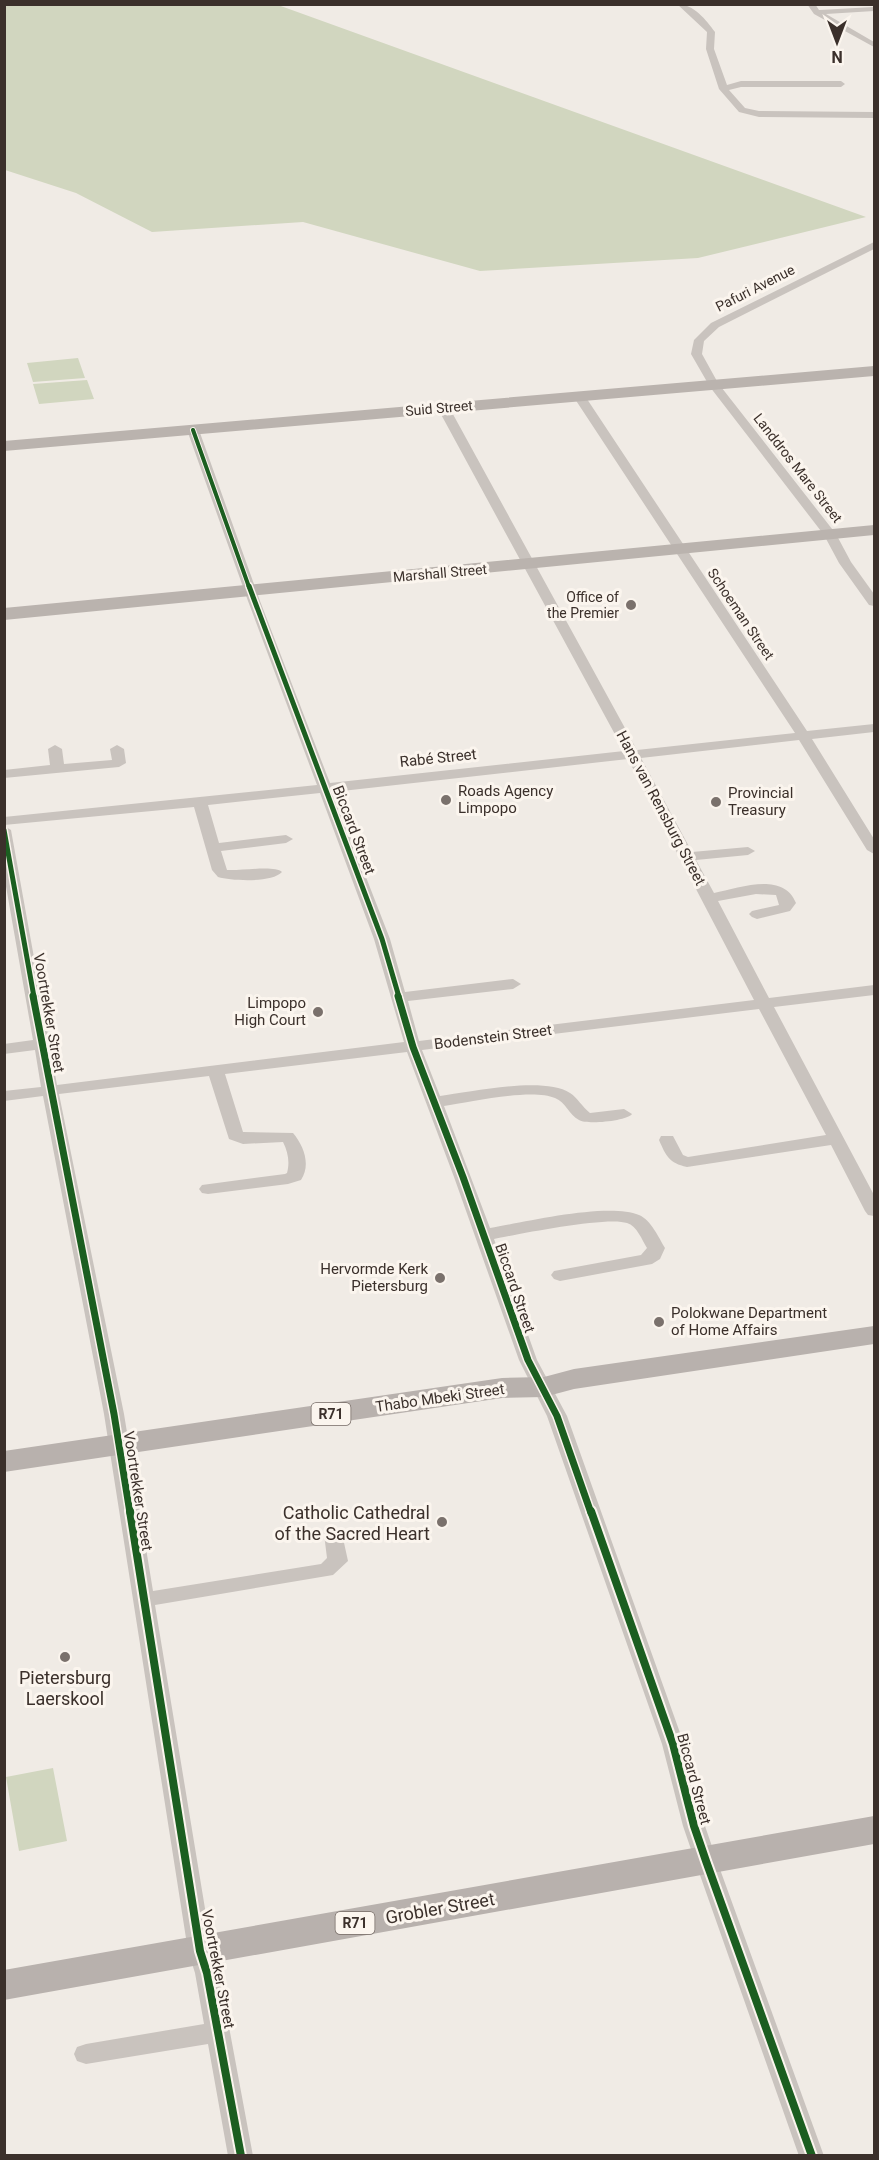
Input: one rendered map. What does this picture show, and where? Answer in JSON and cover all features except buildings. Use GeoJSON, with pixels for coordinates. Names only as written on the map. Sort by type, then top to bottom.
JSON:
{"type":"FeatureCollection","features":[{"type":"Feature","properties":{"kind":"main road","name":"Thabo Mbeki Street"},"geometry":{"type":"LineString","coordinates":[[4,1462],[119,1447],[502,1388],[544,1388],[574,1379],[874,1335]]}},
{"type":"Feature","properties":{"kind":"main road","name":"Grobler Street"},"geometry":{"type":"LineString","coordinates":[[4,1984],[874,1830]]}},
{"type":"Feature","properties":{"kind":"street"},"geometry":{"type":"LineString","coordinates":[[681,4],[702,21],[711,32],[710,49],[723,89],[739,109],[750,113],[874,115]]}},
{"type":"Feature","properties":{"kind":"street"},"geometry":{"type":"LineString","coordinates":[[811,4],[817,12],[874,45]]}},
{"type":"Feature","properties":{"kind":"street"},"geometry":{"type":"LineString","coordinates":[[817,12],[874,9]]}},
{"type":"Feature","properties":{"kind":"street"},"geometry":{"type":"LineString","coordinates":[[723,89],[741,84],[841,84]]}},
{"type":"Feature","properties":{"kind":"street","name":"Pafuri Avenue"},"geometry":{"type":"LineString","coordinates":[[714,385],[695,351],[700,336],[736,313],[874,244]]}},
{"type":"Feature","properties":{"kind":"street","name":"Suid Street"},"geometry":{"type":"LineString","coordinates":[[4,446],[874,371]]}},
{"type":"Feature","properties":{"kind":"street","name":"Landdros Mare Street"},"geometry":{"type":"LineString","coordinates":[[714,385],[831,534],[845,563],[874,602]]}},
{"type":"Feature","properties":{"kind":"street","name":"Schoeman Street"},"geometry":{"type":"LineString","coordinates":[[579,396],[803,735],[874,850]]}},
{"type":"Feature","properties":{"kind":"street","name":"Hans van Rensburg Street"},"geometry":{"type":"LineString","coordinates":[[443,407],[632,753],[874,1211]]}},
{"type":"Feature","properties":{"kind":"street","name":"Biccard Street"},"geometry":{"type":"LineString","coordinates":[[193,430],[250,589],[382,939],[413,1047],[484,1235],[528,1360],[544,1388],[637,1639],[673,1744],[706,1861],[812,2156]]}},
{"type":"Feature","properties":{"kind":"street","name":"Marshall Street"},"geometry":{"type":"LineString","coordinates":[[4,614],[874,530]]}},
{"type":"Feature","properties":{"kind":"street","name":"Rabé Street"},"geometry":{"type":"LineString","coordinates":[[4,821],[200,802],[874,728]]}},
{"type":"Feature","properties":{"kind":"street"},"geometry":{"type":"LineString","coordinates":[[55,749],[58,769]]}},
{"type":"Feature","properties":{"kind":"street"},"geometry":{"type":"LineString","coordinates":[[4,774],[119,764]]}},
{"type":"Feature","properties":{"kind":"street"},"geometry":{"type":"LineString","coordinates":[[200,802],[219,870],[223,874],[236,877],[275,872]]}},
{"type":"Feature","properties":{"kind":"street","name":"Voortrekker Street"},"geometry":{"type":"LineString","coordinates":[[4,830],[12,911],[42,1044],[119,1447],[200,1950],[207,1973],[241,2156]]}},
{"type":"Feature","properties":{"kind":"street"},"geometry":{"type":"LineString","coordinates":[[213,848],[286,839]]}},
{"type":"Feature","properties":{"kind":"street"},"geometry":{"type":"LineString","coordinates":[[686,857],[748,850]]}},
{"type":"Feature","properties":{"kind":"street"},"geometry":{"type":"LineString","coordinates":[[708,899],[765,890],[778,890],[784,893],[788,903],[785,908],[757,914]]}},
{"type":"Feature","properties":{"kind":"street"},"geometry":{"type":"LineString","coordinates":[[399,997],[513,984]]}},
{"type":"Feature","properties":{"kind":"street","name":"Bodenstein Street"},"geometry":{"type":"LineString","coordinates":[[4,1096],[874,990]]}},
{"type":"Feature","properties":{"kind":"street"},"geometry":{"type":"LineString","coordinates":[[4,1049],[42,1044]]}},
{"type":"Feature","properties":{"kind":"street"},"geometry":{"type":"LineString","coordinates":[[208,1189],[288,1179],[295,1176],[297,1171],[296,1151],[290,1138],[280,1136],[243,1139],[235,1135],[216,1071]]}},
{"type":"Feature","properties":{"kind":"street"},"geometry":{"type":"LineString","coordinates":[[434,1102],[545,1091],[562,1094],[587,1118],[624,1114]]}},
{"type":"Feature","properties":{"kind":"street"},"geometry":{"type":"LineString","coordinates":[[667,1140],[679,1160],[687,1162],[836,1139]]}},
{"type":"Feature","properties":{"kind":"street"},"geometry":{"type":"LineString","coordinates":[[484,1235],[605,1217],[628,1216],[637,1221],[656,1248],[654,1255],[646,1260],[560,1275]]}},
{"type":"Feature","properties":{"kind":"street"},"geometry":{"type":"LineString","coordinates":[[142,1600],[326,1570],[338,1561],[334,1534]]}},
{"type":"Feature","properties":{"kind":"street"},"geometry":{"type":"LineString","coordinates":[[87,2054],[218,2032]]}},
{"type":"Feature","properties":{"kind":"green space"},"geometry":{"type":"Polygon","coordinates":[[[5,4],[278,5],[866,217],[698,258],[480,271],[303,222],[152,232],[76,193],[5,170],[5,4]]]}},
{"type":"Feature","properties":{"kind":"green space"},"geometry":{"type":"Polygon","coordinates":[[[78,358],[85,378],[33,382],[27,363],[78,358]]]}},
{"type":"Feature","properties":{"kind":"green space"},"geometry":{"type":"Polygon","coordinates":[[[87,380],[94,399],[39,404],[33,384],[87,380]]]}},
{"type":"Feature","properties":{"kind":"green space"},"geometry":{"type":"Polygon","coordinates":[[[53,1768],[67,1841],[19,1851],[6,1777],[53,1768]]]}},
{"type":"Feature","properties":{"kind":"cycle path"},"geometry":{"type":"LineString","coordinates":[[193,430],[254,601],[382,939],[413,1047],[463,1177],[528,1360],[557,1416],[673,1744],[694,1826],[706,1861],[812,2156]]}},
{"type":"Feature","properties":{"kind":"cycle path"},"geometry":{"type":"LineString","coordinates":[[4,830],[50,1090],[114,1414],[200,1951],[207,1973],[241,2156]]}},
{"type":"Feature","properties":{"kind":"place","name":"Office of the Premier"},"geometry":{"type":"Point","coordinates":[631,605]}},
{"type":"Feature","properties":{"kind":"place","name":"Roads Agency Limpopo"},"geometry":{"type":"Point","coordinates":[446,800]}},
{"type":"Feature","properties":{"kind":"place","name":"Provincial Treasury"},"geometry":{"type":"Point","coordinates":[716,802]}},
{"type":"Feature","properties":{"kind":"place","name":"Limpopo High Court"},"geometry":{"type":"Point","coordinates":[318,1012]}},
{"type":"Feature","properties":{"kind":"place","name":"Hervormde Kerk Pietersburg"},"geometry":{"type":"Point","coordinates":[440,1278]}},
{"type":"Feature","properties":{"kind":"place","name":"Polokwane Department of Home Affairs"},"geometry":{"type":"Point","coordinates":[659,1322]}},
{"type":"Feature","properties":{"kind":"place","name":"Catholic Cathedral of the Sacred Heart"},"geometry":{"type":"Point","coordinates":[442,1522]}},
{"type":"Feature","properties":{"kind":"place","name":"Pietersburg Laerskool"},"geometry":{"type":"Point","coordinates":[65,1657]}}]}
